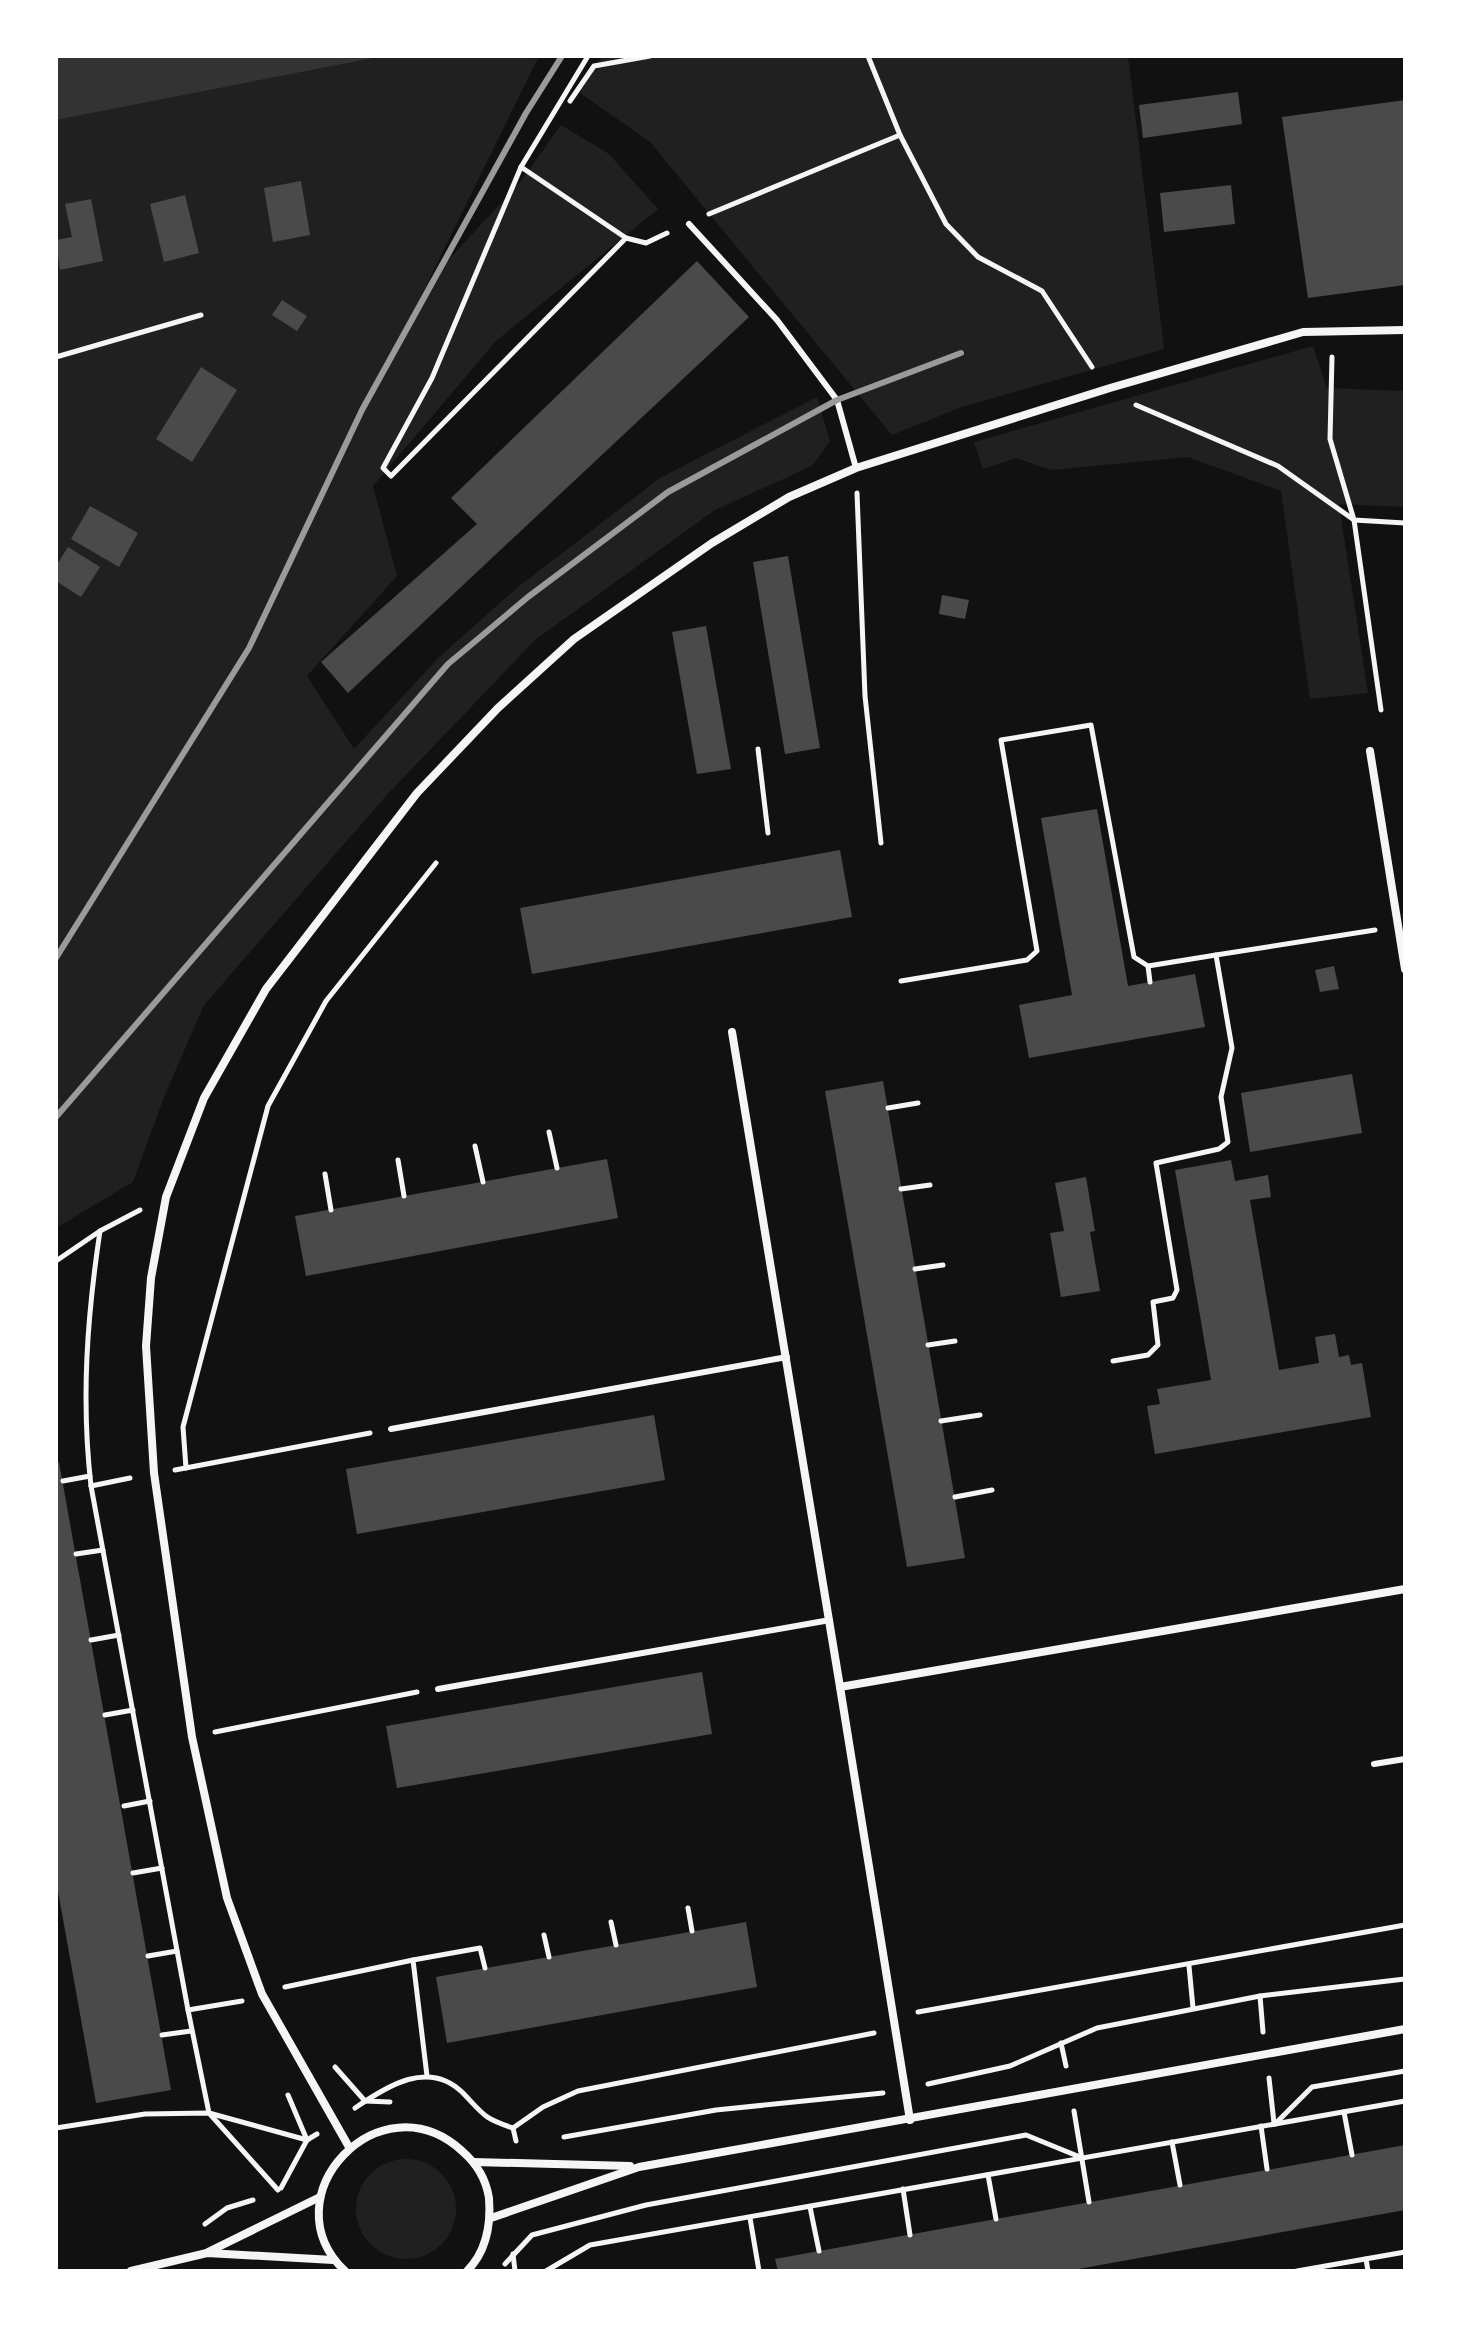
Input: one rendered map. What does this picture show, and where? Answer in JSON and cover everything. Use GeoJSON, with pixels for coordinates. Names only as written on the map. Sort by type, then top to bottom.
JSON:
{"type":"FeatureCollection","features":[{"type":"Feature","properties":{"kind":"street"},"geometry":{"type":"LineString","coordinates":[[349,2147],[262,1994],[227,1898],[192,1737],[154,1473],[146,1346],[151,1278],[166,1197],[204,1098],[266,989],[417,793],[498,708],[574,639],[712,543],[789,497],[856,468],[1110,388],[1303,332],[1405,330]]}},
{"type":"Feature","properties":{"kind":"street"},"geometry":{"type":"LineString","coordinates":[[1370,751],[1405,969]]}},
{"type":"Feature","properties":{"kind":"street"},"geometry":{"type":"LineString","coordinates":[[732,1032],[910,2120]]}},
{"type":"Feature","properties":{"kind":"street"},"geometry":{"type":"LineString","coordinates":[[840,1687],[1405,1589]]}},
{"type":"Feature","properties":{"kind":"street"},"geometry":{"type":"LineString","coordinates":[[491,2218],[639,2167],[1405,2029]]}},
{"type":"Feature","properties":{"kind":"street"},"geometry":{"type":"LineString","coordinates":[[345,2271],[333,2260],[321,2230],[320,2197],[330,2170],[349,2147],[379,2130],[415,2127],[448,2138],[474,2162],[487,2188],[491,2218],[485,2245],[467,2271]]}},
{"type":"Feature","properties":{"kind":"street"},"geometry":{"type":"LineString","coordinates":[[474,2162],[639,2167]]}},
{"type":"Feature","properties":{"kind":"street"},"geometry":{"type":"LineString","coordinates":[[131,2271],[207,2253],[320,2197]]}},
{"type":"Feature","properties":{"kind":"street"},"geometry":{"type":"LineString","coordinates":[[207,2253],[333,2260]]}},
{"type":"Feature","properties":{"kind":"lane"},"geometry":{"type":"LineString","coordinates":[[689,224],[777,320],[837,400],[856,468]]}},
{"type":"Feature","properties":{"kind":"lane"},"geometry":{"type":"LineString","coordinates":[[391,1429],[787,1357]]}},
{"type":"Feature","properties":{"kind":"lane"},"geometry":{"type":"LineString","coordinates":[[438,1689],[830,1620]]}},
{"type":"Feature","properties":{"kind":"lane"},"geometry":{"type":"LineString","coordinates":[[1374,1764],[1405,1759]]}},
{"type":"Feature","properties":{"kind":"path"},"geometry":{"type":"LineString","coordinates":[[588,56],[521,167],[432,378],[383,468],[391,476],[626,238]]}},
{"type":"Feature","properties":{"kind":"path"},"geometry":{"type":"LineString","coordinates":[[570,101],[594,66],[650,56]]}},
{"type":"Feature","properties":{"kind":"path"},"geometry":{"type":"LineString","coordinates":[[868,56],[900,135],[946,224],[978,257],[1042,291],[1087,362],[1110,388],[1140,408],[1278,466],[1354,520],[1405,523]]}},
{"type":"Feature","properties":{"kind":"path"},"geometry":{"type":"LineString","coordinates":[[521,167],[626,238],[646,243],[900,135]]}},
{"type":"Feature","properties":{"kind":"path"},"geometry":{"type":"LineString","coordinates":[[56,357],[201,315]]}},
{"type":"Feature","properties":{"kind":"path"},"geometry":{"type":"LineString","coordinates":[[1333,332],[1330,439],[1354,520],[1381,710]]}},
{"type":"Feature","properties":{"kind":"path"},"geometry":{"type":"LineString","coordinates":[[856,468],[865,696],[881,843]]}},
{"type":"Feature","properties":{"kind":"path"},"geometry":{"type":"LineString","coordinates":[[901,981],[1027,960],[1037,951],[1001,740],[1091,725],[1134,957],[1148,966],[1398,926]]}},
{"type":"Feature","properties":{"kind":"path"},"geometry":{"type":"LineString","coordinates":[[758,749],[768,833]]}},
{"type":"Feature","properties":{"kind":"path"},"geometry":{"type":"LineString","coordinates":[[186,1468],[183,1427],[268,1106],[326,1001],[436,863]]}},
{"type":"Feature","properties":{"kind":"path"},"geometry":{"type":"LineString","coordinates":[[1113,1361],[1148,1355],[1158,1345],[1153,1302],[1173,1298],[1177,1290],[1156,1163],[1219,1149],[1228,1142],[1221,1097],[1232,1048],[1216,955]]}},
{"type":"Feature","properties":{"kind":"path"},"geometry":{"type":"LineString","coordinates":[[1148,966],[1150,982]]}},
{"type":"Feature","properties":{"kind":"path"},"geometry":{"type":"LineString","coordinates":[[888,1108],[918,1103]]}},
{"type":"Feature","properties":{"kind":"path"},"geometry":{"type":"LineString","coordinates":[[549,1132],[557,1168]]}},
{"type":"Feature","properties":{"kind":"path"},"geometry":{"type":"LineString","coordinates":[[475,1146],[483,1182]]}},
{"type":"Feature","properties":{"kind":"path"},"geometry":{"type":"LineString","coordinates":[[398,1160],[404,1196]]}},
{"type":"Feature","properties":{"kind":"path"},"geometry":{"type":"LineString","coordinates":[[325,1174],[331,1210]]}},
{"type":"Feature","properties":{"kind":"path"},"geometry":{"type":"LineString","coordinates":[[901,1189],[930,1185]]}},
{"type":"Feature","properties":{"kind":"path"},"geometry":{"type":"LineString","coordinates":[[56,1261],[100,1231],[166,1197]]}},
{"type":"Feature","properties":{"kind":"path"},"geometry":{"type":"LineString","coordinates":[[100,1231],[84,1357],[83,1404],[91,1486],[191,2031],[209,2113],[279,2191]]}},
{"type":"Feature","properties":{"kind":"path"},"geometry":{"type":"LineString","coordinates":[[915,1269],[943,1265]]}},
{"type":"Feature","properties":{"kind":"path"},"geometry":{"type":"LineString","coordinates":[[928,1345],[955,1341]]}},
{"type":"Feature","properties":{"kind":"path"},"geometry":{"type":"LineString","coordinates":[[941,1421],[980,1415]]}},
{"type":"Feature","properties":{"kind":"path"},"geometry":{"type":"LineString","coordinates":[[91,1486],[391,1429]]}},
{"type":"Feature","properties":{"kind":"path"},"geometry":{"type":"LineString","coordinates":[[63,1481],[90,1476]]}},
{"type":"Feature","properties":{"kind":"path"},"geometry":{"type":"LineString","coordinates":[[955,1497],[992,1490]]}},
{"type":"Feature","properties":{"kind":"path"},"geometry":{"type":"LineString","coordinates":[[76,1554],[103,1550]]}},
{"type":"Feature","properties":{"kind":"path"},"geometry":{"type":"LineString","coordinates":[[91,1640],[119,1635]]}},
{"type":"Feature","properties":{"kind":"path"},"geometry":{"type":"LineString","coordinates":[[192,1737],[438,1689]]}},
{"type":"Feature","properties":{"kind":"path"},"geometry":{"type":"LineString","coordinates":[[105,1715],[133,1710]]}},
{"type":"Feature","properties":{"kind":"path"},"geometry":{"type":"LineString","coordinates":[[124,1806],[150,1801]]}},
{"type":"Feature","properties":{"kind":"path"},"geometry":{"type":"LineString","coordinates":[[133,1873],[162,1868]]}},
{"type":"Feature","properties":{"kind":"path"},"geometry":{"type":"LineString","coordinates":[[688,1908],[692,1931]]}},
{"type":"Feature","properties":{"kind":"path"},"geometry":{"type":"LineString","coordinates":[[611,1922],[616,1945]]}},
{"type":"Feature","properties":{"kind":"path"},"geometry":{"type":"LineString","coordinates":[[893,2017],[1405,1925]]}},
{"type":"Feature","properties":{"kind":"path"},"geometry":{"type":"LineString","coordinates":[[544,1935],[549,1957]]}},
{"type":"Feature","properties":{"kind":"path"},"geometry":{"type":"LineString","coordinates":[[188,2010],[480,1948],[485,1968]]}},
{"type":"Feature","properties":{"kind":"path"},"geometry":{"type":"LineString","coordinates":[[148,1956],[177,1951]]}},
{"type":"Feature","properties":{"kind":"path"},"geometry":{"type":"LineString","coordinates":[[413,1960],[427,2076]]}},
{"type":"Feature","properties":{"kind":"path"},"geometry":{"type":"LineString","coordinates":[[1189,1966],[1193,2008]]}},
{"type":"Feature","properties":{"kind":"path"},"geometry":{"type":"LineString","coordinates":[[563,2137],[716,2110],[906,2089],[1010,2066],[1097,2028],[1260,1996],[1405,1979]]}},
{"type":"Feature","properties":{"kind":"path"},"geometry":{"type":"LineString","coordinates":[[513,2128],[543,2107],[578,2091],[895,2029]]}},
{"type":"Feature","properties":{"kind":"path"},"geometry":{"type":"LineString","coordinates":[[162,2035],[191,2031]]}},
{"type":"Feature","properties":{"kind":"path"},"geometry":{"type":"LineString","coordinates":[[327,2058],[365,2101],[404,2103]]}},
{"type":"Feature","properties":{"kind":"path"},"geometry":{"type":"LineString","coordinates":[[1274,2124],[1312,2087],[1405,2071]]}},
{"type":"Feature","properties":{"kind":"path"},"geometry":{"type":"LineString","coordinates":[[365,2101],[409,2077],[427,2076],[453,2086],[484,2118],[513,2128]]}},
{"type":"Feature","properties":{"kind":"path"},"geometry":{"type":"LineString","coordinates":[[546,2271],[590,2245],[1405,2101]]}},
{"type":"Feature","properties":{"kind":"path"},"geometry":{"type":"LineString","coordinates":[[1344,2112],[1352,2155]]}},
{"type":"Feature","properties":{"kind":"path"},"geometry":{"type":"LineString","coordinates":[[56,2128],[145,2114],[209,2113],[307,2140]]}},
{"type":"Feature","properties":{"kind":"path"},"geometry":{"type":"LineString","coordinates":[[1261,2126],[1267,2169]]}},
{"type":"Feature","properties":{"kind":"path"},"geometry":{"type":"LineString","coordinates":[[505,2143],[517,2146],[513,2128]]}},
{"type":"Feature","properties":{"kind":"path"},"geometry":{"type":"LineString","coordinates":[[515,2271],[513,2254],[532,2235],[646,2205],[1026,2135],[1082,2157]]}},
{"type":"Feature","properties":{"kind":"path"},"geometry":{"type":"LineString","coordinates":[[1172,2142],[1180,2185]]}},
{"type":"Feature","properties":{"kind":"path"},"geometry":{"type":"LineString","coordinates":[[1082,2157],[1089,2202]]}},
{"type":"Feature","properties":{"kind":"path"},"geometry":{"type":"LineString","coordinates":[[988,2175],[996,2219]]}},
{"type":"Feature","properties":{"kind":"path"},"geometry":{"type":"LineString","coordinates":[[903,2189],[910,2235]]}},
{"type":"Feature","properties":{"kind":"path"},"geometry":{"type":"LineString","coordinates":[[810,2207],[819,2251]]}},
{"type":"Feature","properties":{"kind":"path"},"geometry":{"type":"LineString","coordinates":[[750,2218],[759,2271]]}},
{"type":"Feature","properties":{"kind":"path"},"geometry":{"type":"LineString","coordinates":[[1297,2271],[1405,2252]]}},
{"type":"Feature","properties":{"kind":"path"},"geometry":{"type":"LineString","coordinates":[[1366,2259],[1368,2271]]}},
{"type":"Feature","properties":{"kind":"shaded area"},"geometry":{"type":"Polygon","coordinates":[[[56,56],[384,56],[56,120],[56,56]]]}},
{"type":"Feature","properties":{"kind":"shaded area"},"geometry":{"type":"Polygon","coordinates":[[[384,56],[539,56],[428,282],[522,180],[561,125],[609,154],[658,209],[496,341],[373,486],[397,576],[307,676],[354,749],[439,657],[518,587],[660,478],[817,397],[830,441],[812,466],[715,510],[535,640],[384,798],[204,1005],[164,1097],[133,1182],[56,1228],[56,120],[384,56]]]}},
{"type":"Feature","properties":{"kind":"shaded area"},"geometry":{"type":"Polygon","coordinates":[[[602,56],[1128,56],[1164,349],[962,407],[892,435],[650,142],[580,93],[602,56]]]}},
{"type":"Feature","properties":{"kind":"shaded area"},"geometry":{"type":"Polygon","coordinates":[[[1313,346],[1327,388],[1405,391],[1405,507],[1339,504],[1368,693],[1310,699],[1281,491],[1188,457],[1051,470],[1016,458],[983,469],[974,442],[1313,346]]]}},
{"type":"Feature","properties":{"kind":"shaded area"},"geometry":{"type":"Polygon","coordinates":[[[406,2159],[434,2167],[448,2181],[456,2209],[448,2237],[434,2251],[406,2259],[378,2251],[364,2237],[356,2209],[364,2181],[378,2167],[406,2159]]]}},
{"type":"Feature","properties":{"kind":"building"},"geometry":{"type":"Polygon","coordinates":[[[1238,92],[1242,124],[1143,138],[1139,105],[1238,92]]]}},
{"type":"Feature","properties":{"kind":"building"},"geometry":{"type":"Polygon","coordinates":[[[1405,100],[1405,285],[1308,298],[1282,117],[1405,100]]]}},
{"type":"Feature","properties":{"kind":"building"},"geometry":{"type":"Polygon","coordinates":[[[301,181],[310,235],[273,242],[264,188],[301,181]]]}},
{"type":"Feature","properties":{"kind":"building"},"geometry":{"type":"Polygon","coordinates":[[[1231,185],[1235,224],[1164,232],[1160,193],[1231,185]]]}},
{"type":"Feature","properties":{"kind":"building"},"geometry":{"type":"Polygon","coordinates":[[[185,195],[199,253],[164,262],[150,204],[185,195]]]}},
{"type":"Feature","properties":{"kind":"building"},"geometry":{"type":"Polygon","coordinates":[[[91,199],[103,261],[60,270],[56,240],[72,237],[65,204],[91,199]]]}},
{"type":"Feature","properties":{"kind":"building"},"geometry":{"type":"Polygon","coordinates":[[[697,261],[749,317],[348,693],[321,662],[477,524],[451,498],[697,261]]]}},
{"type":"Feature","properties":{"kind":"building"},"geometry":{"type":"Polygon","coordinates":[[[282,300],[307,316],[297,331],[272,315],[282,300]]]}},
{"type":"Feature","properties":{"kind":"building"},"geometry":{"type":"Polygon","coordinates":[[[201,367],[237,390],[192,462],[156,439],[201,367]]]}},
{"type":"Feature","properties":{"kind":"building"},"geometry":{"type":"Polygon","coordinates":[[[90,506],[138,533],[119,567],[71,539],[90,506]]]}},
{"type":"Feature","properties":{"kind":"building"},"geometry":{"type":"Polygon","coordinates":[[[68,547],[100,567],[81,597],[56,581],[56,566],[68,547]]]}},
{"type":"Feature","properties":{"kind":"building"},"geometry":{"type":"Polygon","coordinates":[[[788,556],[820,748],[785,754],[753,562],[788,556]]]}},
{"type":"Feature","properties":{"kind":"building"},"geometry":{"type":"Polygon","coordinates":[[[942,595],[969,600],[965,619],[939,614],[942,595]]]}},
{"type":"Feature","properties":{"kind":"building"},"geometry":{"type":"Polygon","coordinates":[[[706,626],[731,769],[697,774],[672,632],[706,626]]]}},
{"type":"Feature","properties":{"kind":"building"},"geometry":{"type":"Polygon","coordinates":[[[1097,809],[1128,986],[1195,974],[1205,1027],[1029,1058],[1019,1005],[1072,995],[1041,818],[1097,809]]]}},
{"type":"Feature","properties":{"kind":"building"},"geometry":{"type":"Polygon","coordinates":[[[840,850],[852,917],[532,974],[520,908],[840,850]]]}},
{"type":"Feature","properties":{"kind":"building"},"geometry":{"type":"Polygon","coordinates":[[[1334,966],[1339,989],[1320,992],[1315,970],[1334,966]]]}},
{"type":"Feature","properties":{"kind":"building"},"geometry":{"type":"Polygon","coordinates":[[[1352,1074],[1362,1133],[1250,1152],[1241,1093],[1352,1074]]]}},
{"type":"Feature","properties":{"kind":"building"},"geometry":{"type":"Polygon","coordinates":[[[883,1081],[965,1558],[907,1567],[825,1091],[883,1081]]]}},
{"type":"Feature","properties":{"kind":"building"},"geometry":{"type":"Polygon","coordinates":[[[607,1159],[618,1218],[306,1276],[295,1216],[607,1159]]]}},
{"type":"Feature","properties":{"kind":"building"},"geometry":{"type":"Polygon","coordinates":[[[1231,1160],[1235,1181],[1268,1175],[1271,1197],[1250,1200],[1279,1370],[1319,1363],[1315,1337],[1335,1334],[1339,1357],[1349,1355],[1351,1365],[1362,1363],[1371,1417],[1155,1454],[1147,1406],[1160,1404],[1157,1389],[1211,1380],[1175,1170],[1231,1160]]]}},
{"type":"Feature","properties":{"kind":"building"},"geometry":{"type":"Polygon","coordinates":[[[1086,1177],[1095,1231],[1090,1232],[1100,1291],[1061,1297],[1050,1233],[1064,1231],[1055,1183],[1086,1177]]]}},
{"type":"Feature","properties":{"kind":"building"},"geometry":{"type":"Polygon","coordinates":[[[654,1415],[665,1480],[357,1534],[346,1469],[654,1415]]]}},
{"type":"Feature","properties":{"kind":"building"},"geometry":{"type":"Polygon","coordinates":[[[56,1462],[59,1462],[171,2090],[96,2103],[56,1880],[56,1462]]]}},
{"type":"Feature","properties":{"kind":"building"},"geometry":{"type":"Polygon","coordinates":[[[702,1672],[712,1734],[397,1788],[386,1726],[702,1672]]]}},
{"type":"Feature","properties":{"kind":"building"},"geometry":{"type":"Polygon","coordinates":[[[746,1922],[757,1987],[447,2043],[436,1977],[746,1922]]]}},
{"type":"Feature","properties":{"kind":"building"},"geometry":{"type":"Polygon","coordinates":[[[1405,2145],[1405,2210],[1067,2271],[778,2271],[775,2259],[1405,2145]]]}},
{"type":"Feature","properties":{"kind":"railway"},"geometry":{"type":"LineString","coordinates":[[56,958],[249,648],[362,410],[526,113],[562,56]]}},
{"type":"Feature","properties":{"kind":"railway"},"geometry":{"type":"LineString","coordinates":[[56,1117],[448,664],[528,597],[668,492],[837,400],[961,353]]}}]}
